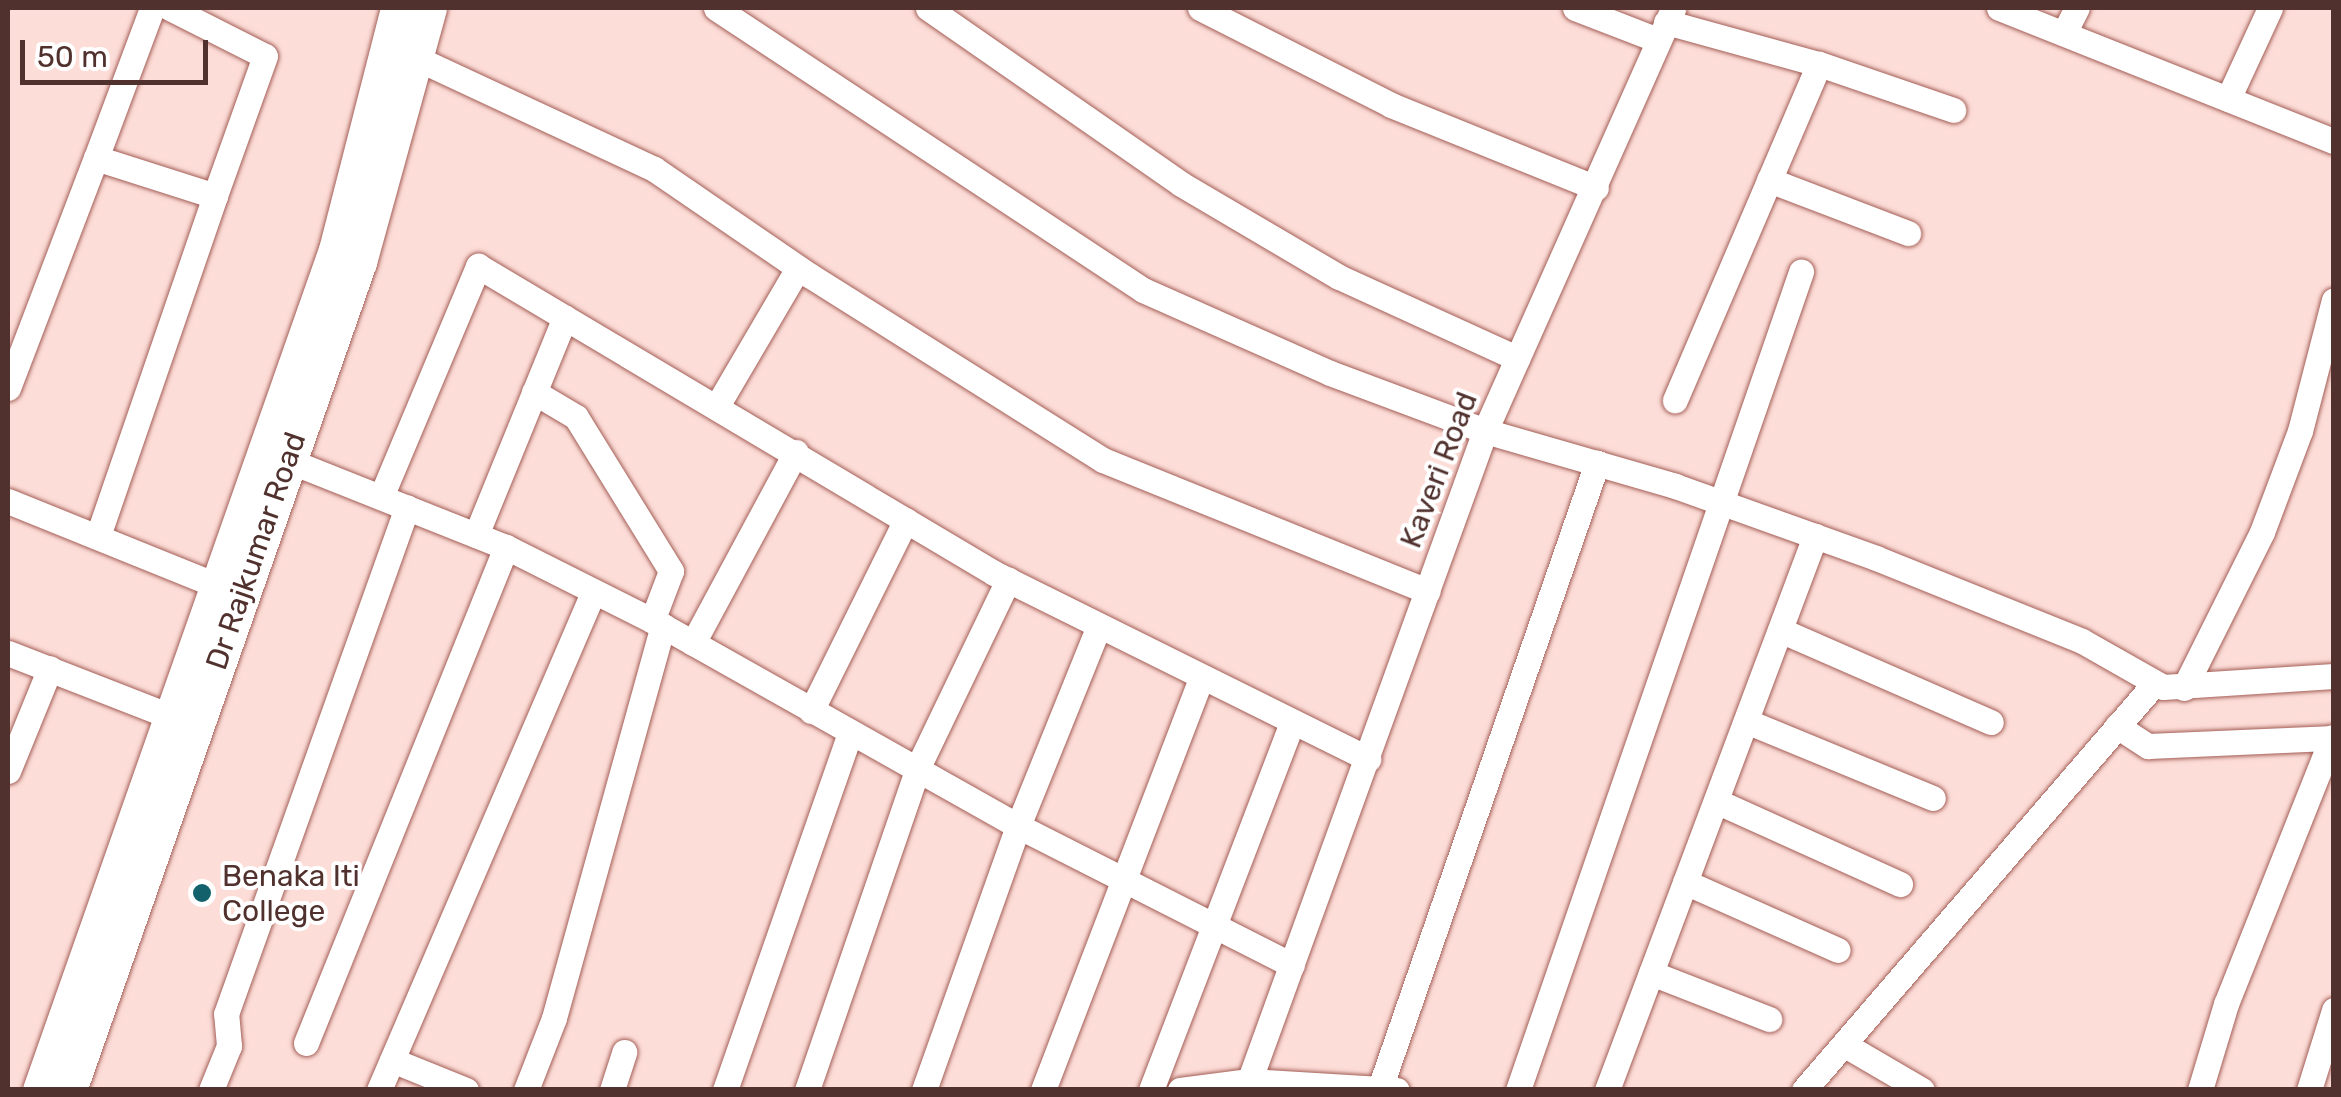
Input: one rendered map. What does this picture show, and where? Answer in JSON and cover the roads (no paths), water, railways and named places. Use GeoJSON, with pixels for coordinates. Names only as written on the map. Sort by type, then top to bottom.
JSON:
{"type":"FeatureCollection","features":[{"type":"Feature","properties":{"kind":"main road","name":"Dr Rajkumar Road"},"geometry":{"type":"LineString","coordinates":[[69,1090],[183,721],[275,455],[336,250],[398,8]]}},
{"type":"Feature","properties":{"kind":"main road","name":"Dr Rajkumar Road"},"geometry":{"type":"LineString","coordinates":[[40,1090],[183,721],[216,585],[359,262],[429,8]]}},
{"type":"Feature","properties":{"kind":"street"},"geometry":{"type":"LineString","coordinates":[[8,388],[152,8]]}},
{"type":"Feature","properties":{"kind":"street"},"geometry":{"type":"LineString","coordinates":[[99,533],[265,56],[170,8]]}},
{"type":"Feature","properties":{"kind":"street"},"geometry":{"type":"LineString","coordinates":[[716,8],[1144,290],[1330,373],[1486,431],[1721,502],[1815,536],[2082,641],[2155,682],[2184,688],[2267,676],[2334,676]]}},
{"type":"Feature","properties":{"kind":"street"},"geometry":{"type":"LineString","coordinates":[[928,8],[1181,184],[1339,277],[1518,358]]}},
{"type":"Feature","properties":{"kind":"street"},"geometry":{"type":"LineString","coordinates":[[1200,8],[1391,105],[1596,188]]}},
{"type":"Feature","properties":{"kind":"street"},"geometry":{"type":"LineString","coordinates":[[1576,8],[1666,23],[1818,64],[1953,110]]}},
{"type":"Feature","properties":{"kind":"street"},"geometry":{"type":"LineString","coordinates":[[1999,8],[2334,142]]}},
{"type":"Feature","properties":{"kind":"street"},"geometry":{"type":"LineString","coordinates":[[2064,34],[2077,8]]}},
{"type":"Feature","properties":{"kind":"street"},"geometry":{"type":"LineString","coordinates":[[2228,99],[2270,8]]}},
{"type":"Feature","properties":{"kind":"street","name":"Kaveri Road"},"geometry":{"type":"LineString","coordinates":[[1248,1086],[1486,431],[1666,23]]}},
{"type":"Feature","properties":{"kind":"street"},"geometry":{"type":"LineString","coordinates":[[416,58],[654,169],[798,268],[1104,460],[1428,591]]}},
{"type":"Feature","properties":{"kind":"street"},"geometry":{"type":"LineString","coordinates":[[1675,400],[1818,64]]}},
{"type":"Feature","properties":{"kind":"street"},"geometry":{"type":"LineString","coordinates":[[96,158],[216,196]]}},
{"type":"Feature","properties":{"kind":"street"},"geometry":{"type":"LineString","coordinates":[[1769,180],[1908,233]]}},
{"type":"Feature","properties":{"kind":"street"},"geometry":{"type":"LineString","coordinates":[[381,497],[478,266],[1008,580],[1200,680],[1368,759]]}},
{"type":"Feature","properties":{"kind":"street"},"geometry":{"type":"LineString","coordinates":[[717,406],[798,268]]}},
{"type":"Feature","properties":{"kind":"street"},"geometry":{"type":"LineString","coordinates":[[1518,1090],[1802,272]]}},
{"type":"Feature","properties":{"kind":"street"},"geometry":{"type":"LineString","coordinates":[[2184,688],[2262,532],[2300,431],[2334,300]]}},
{"type":"Feature","properties":{"kind":"street"},"geometry":{"type":"LineString","coordinates":[[476,535],[565,317]]}},
{"type":"Feature","properties":{"kind":"street"},"geometry":{"type":"LineString","coordinates":[[526,1090],[554,1018],[671,571],[576,417],[534,392]]}},
{"type":"Feature","properties":{"kind":"street"},"geometry":{"type":"LineString","coordinates":[[693,643],[796,452]]}},
{"type":"Feature","properties":{"kind":"street"},"geometry":{"type":"LineString","coordinates":[[275,455],[506,547],[592,595],[693,643],[1018,826],[1215,923],[1292,966]]}},
{"type":"Feature","properties":{"kind":"street"},"geometry":{"type":"LineString","coordinates":[[1180,1090],[1248,1086],[1388,1088],[1597,463]]}},
{"type":"Feature","properties":{"kind":"street"},"geometry":{"type":"LineString","coordinates":[[8,501],[99,533],[216,585]]}},
{"type":"Feature","properties":{"kind":"street"},"geometry":{"type":"LineString","coordinates":[[211,1090],[230,1046],[226,1014],[408,508]]}},
{"type":"Feature","properties":{"kind":"street"},"geometry":{"type":"LineString","coordinates":[[811,711],[906,520]]}},
{"type":"Feature","properties":{"kind":"street"},"geometry":{"type":"LineString","coordinates":[[1607,1090],[1815,536]]}},
{"type":"Feature","properties":{"kind":"street"},"geometry":{"type":"LineString","coordinates":[[306,1043],[506,547]]}},
{"type":"Feature","properties":{"kind":"street"},"geometry":{"type":"LineString","coordinates":[[807,1090],[918,767],[1008,580]]}},
{"type":"Feature","properties":{"kind":"street"},"geometry":{"type":"LineString","coordinates":[[380,1090],[592,595]]}},
{"type":"Feature","properties":{"kind":"street"},"geometry":{"type":"LineString","coordinates":[[924,1090],[1018,826],[1098,628]]}},
{"type":"Feature","properties":{"kind":"street"},"geometry":{"type":"LineString","coordinates":[[1780,630],[1991,722]]}},
{"type":"Feature","properties":{"kind":"street"},"geometry":{"type":"LineString","coordinates":[[8,653],[183,721]]}},
{"type":"Feature","properties":{"kind":"street"},"geometry":{"type":"LineString","coordinates":[[8,771],[50,668]]}},
{"type":"Feature","properties":{"kind":"street"},"geometry":{"type":"LineString","coordinates":[[1043,1090],[1200,680]]}},
{"type":"Feature","properties":{"kind":"street"},"geometry":{"type":"LineString","coordinates":[[1804,1090],[2155,682]]}},
{"type":"Feature","properties":{"kind":"street"},"geometry":{"type":"LineString","coordinates":[[1746,721],[1933,798]]}},
{"type":"Feature","properties":{"kind":"street"},"geometry":{"type":"LineString","coordinates":[[1151,1090],[1292,723]]}},
{"type":"Feature","properties":{"kind":"street"},"geometry":{"type":"LineString","coordinates":[[2117,726],[2148,746],[2333,737],[2226,1004],[2200,1090]]}},
{"type":"Feature","properties":{"kind":"street"},"geometry":{"type":"LineString","coordinates":[[725,1090],[850,733]]}},
{"type":"Feature","properties":{"kind":"street"},"geometry":{"type":"LineString","coordinates":[[1716,801],[1900,884]]}},
{"type":"Feature","properties":{"kind":"street"},"geometry":{"type":"LineString","coordinates":[[1685,882],[1838,950]]}},
{"type":"Feature","properties":{"kind":"street"},"geometry":{"type":"LineString","coordinates":[[1651,973],[1770,1018]]}},
{"type":"Feature","properties":{"kind":"street"},"geometry":{"type":"LineString","coordinates":[[2309,1090],[2334,1010]]}},
{"type":"Feature","properties":{"kind":"street"},"geometry":{"type":"LineString","coordinates":[[1846,1045],[1922,1090]]}},
{"type":"Feature","properties":{"kind":"street"},"geometry":{"type":"LineString","coordinates":[[612,1090],[624,1052]]}},
{"type":"Feature","properties":{"kind":"street"},"geometry":{"type":"LineString","coordinates":[[392,1060],[466,1090]]}},
{"type":"Feature","properties":{"kind":"place","name":"Benaka Iti College"},"geometry":{"type":"Point","coordinates":[202,893]}}]}
